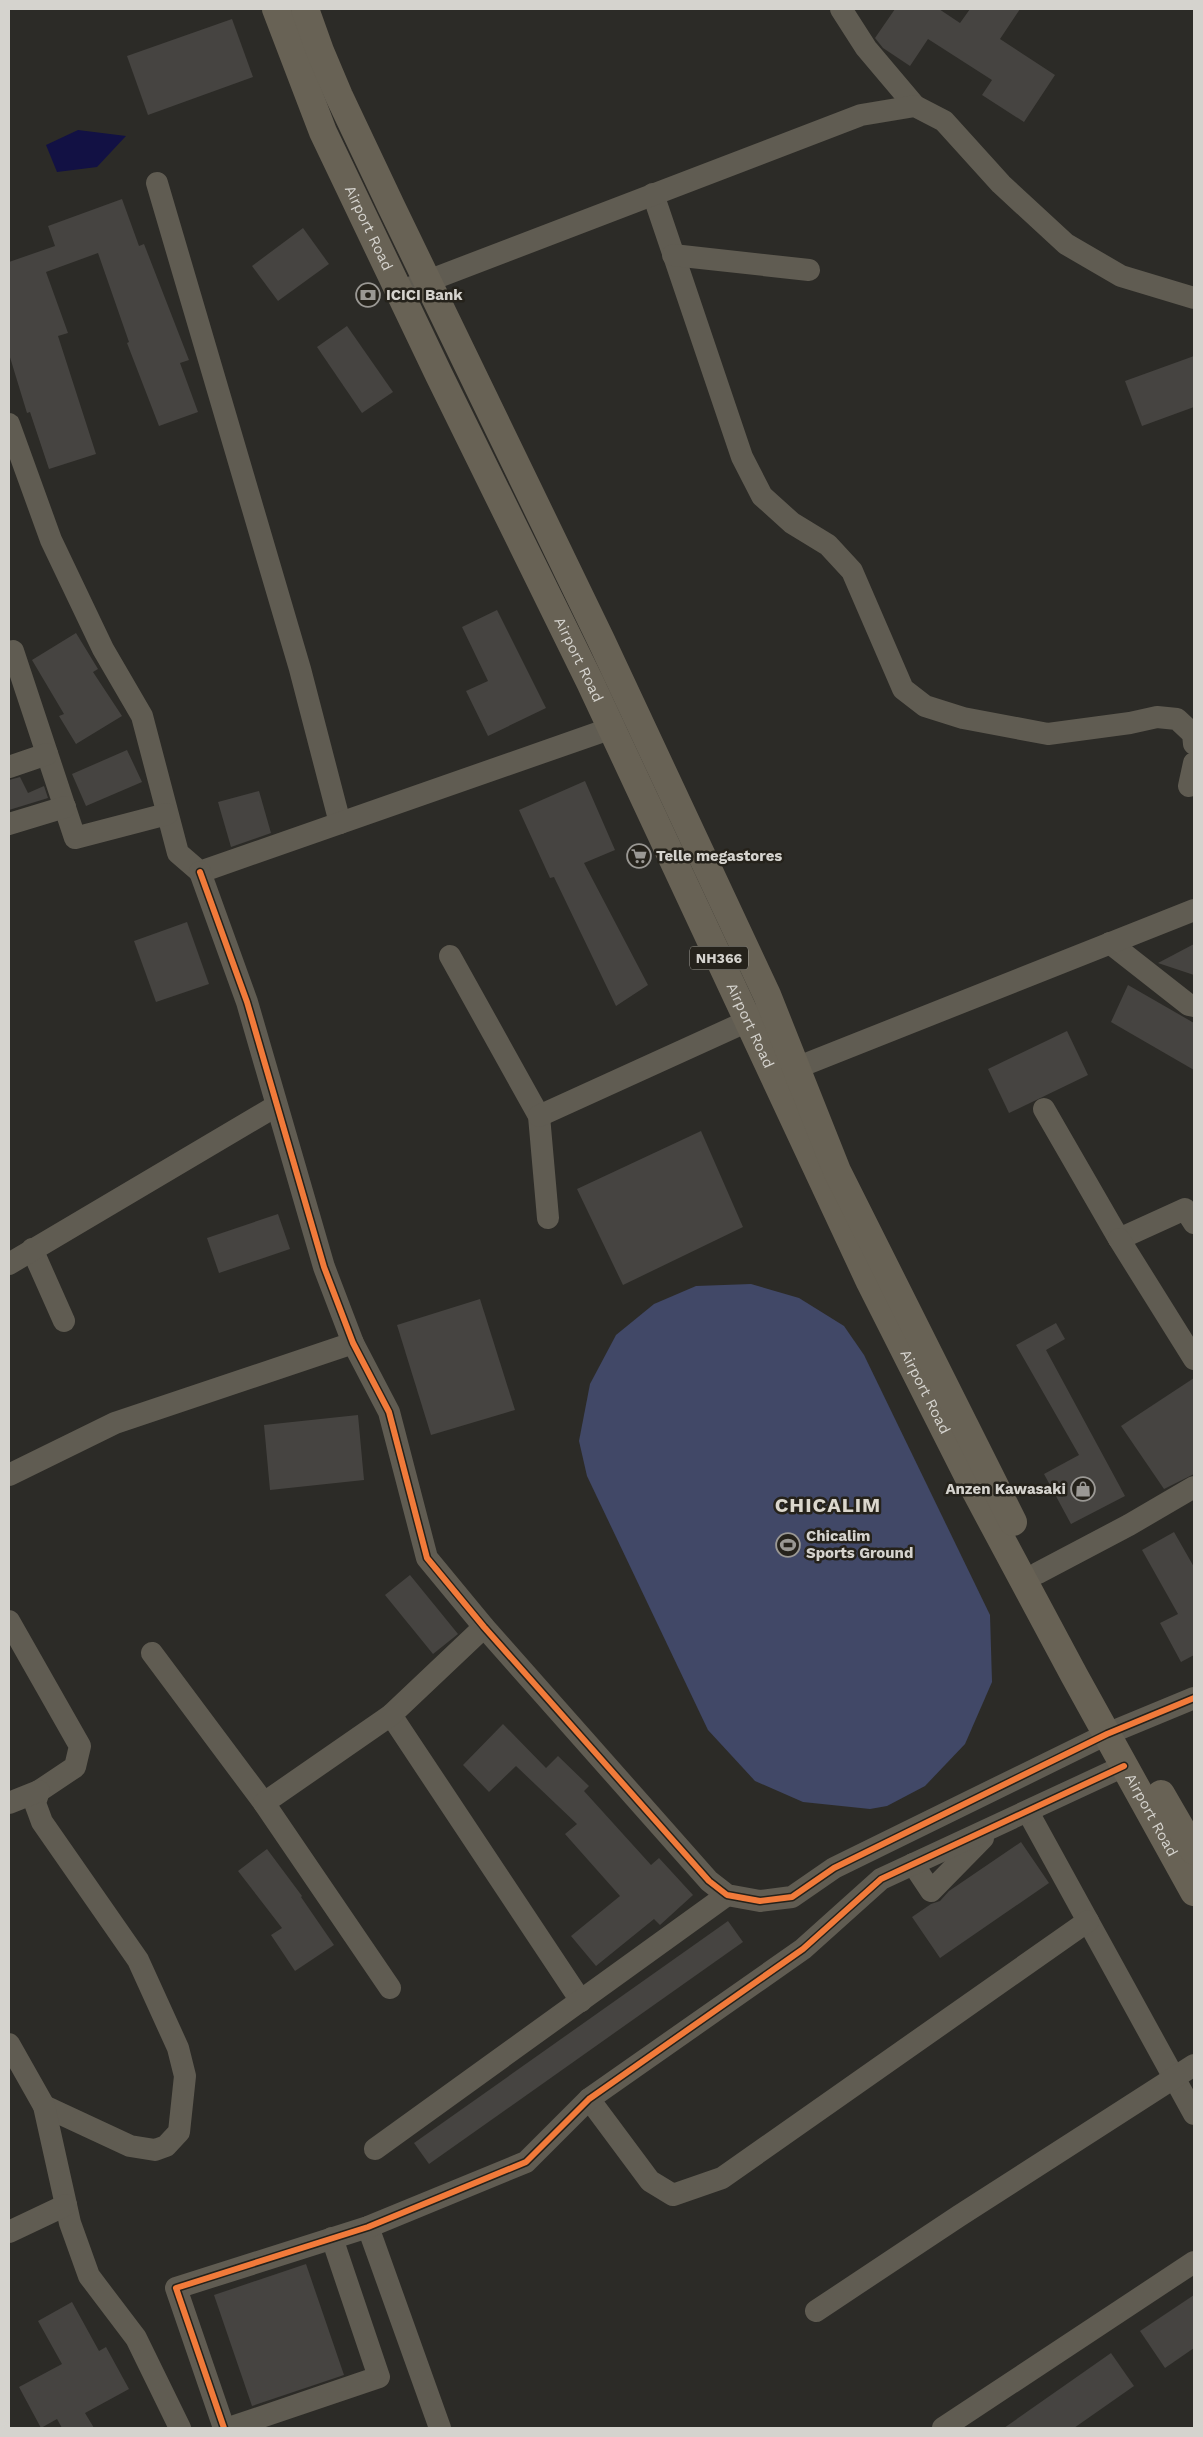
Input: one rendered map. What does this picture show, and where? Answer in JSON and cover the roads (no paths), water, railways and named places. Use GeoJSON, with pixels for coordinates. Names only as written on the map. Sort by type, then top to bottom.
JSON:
{"type":"FeatureCollection","features":[{"type":"Feature","properties":{"kind":"highway","name":"Airport Road"},"geometry":{"type":"LineString","coordinates":[[276,9],[323,132],[612,728],[748,1021],[772,1077],[870,1282],[976,1490],[1114,1731],[1194,1851]]}},
{"type":"Feature","properties":{"kind":"highway","name":"Airport Road"},"geometry":{"type":"LineString","coordinates":[[306,9],[320,51],[339,96],[426,282],[601,640],[773,1009],[837,1171],[1081,1659],[1114,1731],[1124,1766],[1194,1892]]}},
{"type":"Feature","properties":{"kind":"street"},"geometry":{"type":"LineString","coordinates":[[842,9],[866,48],[915,106],[944,120],[1000,184],[1066,244],[1121,276],[1194,298]]}},
{"type":"Feature","properties":{"kind":"street"},"geometry":{"type":"LineString","coordinates":[[399,292],[861,115],[915,106]]}},
{"type":"Feature","properties":{"kind":"street"},"geometry":{"type":"LineString","coordinates":[[157,183],[300,669],[340,823]]}},
{"type":"Feature","properties":{"kind":"street"},"geometry":{"type":"LineString","coordinates":[[653,194],[742,458],[762,496],[792,523],[828,545],[852,571],[903,689],[925,706],[963,718],[1048,734],[1157,717],[1177,719],[1193,734],[1194,744]]}},
{"type":"Feature","properties":{"kind":"street"},"geometry":{"type":"LineString","coordinates":[[673,255],[809,270]]}},
{"type":"Feature","properties":{"kind":"street"},"geometry":{"type":"LineString","coordinates":[[9,424],[51,540],[103,650],[142,716],[178,853],[200,872],[247,1002],[324,1267],[353,1342],[389,1412],[427,1558],[484,1627],[709,1881],[727,1895],[760,1901],[792,1897],[834,1868],[1114,1731],[1194,1698]]}},
{"type":"Feature","properties":{"kind":"street"},"geometry":{"type":"LineString","coordinates":[[13,650],[75,838],[167,814]]}},
{"type":"Feature","properties":{"kind":"street"},"geometry":{"type":"LineString","coordinates":[[200,872],[612,728]]}},
{"type":"Feature","properties":{"kind":"street"},"geometry":{"type":"LineString","coordinates":[[9,767],[47,754]]}},
{"type":"Feature","properties":{"kind":"street"},"geometry":{"type":"LineString","coordinates":[[1189,786],[1194,764]]}},
{"type":"Feature","properties":{"kind":"street"},"geometry":{"type":"LineString","coordinates":[[9,824],[65,807]]}},
{"type":"Feature","properties":{"kind":"street"},"geometry":{"type":"LineString","coordinates":[[796,1068],[1194,910]]}},
{"type":"Feature","properties":{"kind":"street"},"geometry":{"type":"LineString","coordinates":[[1110,944],[1193,1007]]}},
{"type":"Feature","properties":{"kind":"street"},"geometry":{"type":"LineString","coordinates":[[450,956],[539,1116],[548,1218]]}},
{"type":"Feature","properties":{"kind":"street"},"geometry":{"type":"LineString","coordinates":[[539,1116],[773,1009]]}},
{"type":"Feature","properties":{"kind":"street"},"geometry":{"type":"LineString","coordinates":[[9,1264],[276,1106]]}},
{"type":"Feature","properties":{"kind":"street"},"geometry":{"type":"LineString","coordinates":[[1044,1109],[1120,1239],[1194,1358]]}},
{"type":"Feature","properties":{"kind":"street"},"geometry":{"type":"LineString","coordinates":[[1120,1239],[1185,1209],[1194,1223]]}},
{"type":"Feature","properties":{"kind":"street"},"geometry":{"type":"LineString","coordinates":[[32,1249],[64,1320]]}},
{"type":"Feature","properties":{"kind":"street"},"geometry":{"type":"LineString","coordinates":[[9,1475],[115,1423],[353,1342]]}},
{"type":"Feature","properties":{"kind":"street"},"geometry":{"type":"LineString","coordinates":[[1038,1573],[1129,1525],[1194,1487]]}},
{"type":"Feature","properties":{"kind":"street"},"geometry":{"type":"LineString","coordinates":[[264,1803],[391,1715],[484,1627]]}},
{"type":"Feature","properties":{"kind":"street"},"geometry":{"type":"LineString","coordinates":[[9,1803],[39,1791],[76,1767],[80,1746],[12,1635]]}},
{"type":"Feature","properties":{"kind":"street"},"geometry":{"type":"LineString","coordinates":[[152,1653],[264,1803],[390,1988]]}},
{"type":"Feature","properties":{"kind":"street"},"geometry":{"type":"LineString","coordinates":[[391,1715],[580,2001]]}},
{"type":"Feature","properties":{"kind":"street"},"geometry":{"type":"LineString","coordinates":[[224,2428],[176,2288],[368,2226],[526,2162],[589,2099],[803,1949],[881,1879],[1124,1766]]}},
{"type":"Feature","properties":{"kind":"street"},"geometry":{"type":"LineString","coordinates":[[39,1791],[35,1803],[42,1822],[138,1960],[178,2048],[185,2076],[180,2132],[166,2146],[155,2150],[130,2146],[44,2106]]}},
{"type":"Feature","properties":{"kind":"street"},"geometry":{"type":"LineString","coordinates":[[1028,1812],[1172,2078],[1194,2114]]}},
{"type":"Feature","properties":{"kind":"street"},"geometry":{"type":"LineString","coordinates":[[913,1864],[931,1891],[992,1828]]}},
{"type":"Feature","properties":{"kind":"street"},"geometry":{"type":"LineString","coordinates":[[375,2149],[727,1895]]}},
{"type":"Feature","properties":{"kind":"street"},"geometry":{"type":"LineString","coordinates":[[589,2099],[650,2182],[673,2196],[722,2178],[1088,1921]]}},
{"type":"Feature","properties":{"kind":"street"},"geometry":{"type":"LineString","coordinates":[[9,2044],[44,2106],[66,2205],[89,2276],[136,2338],[180,2428]]}},
{"type":"Feature","properties":{"kind":"street"},"geometry":{"type":"LineString","coordinates":[[816,2311],[1194,2065]]}},
{"type":"Feature","properties":{"kind":"street"},"geometry":{"type":"LineString","coordinates":[[9,2232],[66,2205]]}},
{"type":"Feature","properties":{"kind":"street"},"geometry":{"type":"LineString","coordinates":[[368,2226],[440,2428]]}},
{"type":"Feature","properties":{"kind":"street"},"geometry":{"type":"LineString","coordinates":[[229,2428],[379,2377],[332,2238]]}},
{"type":"Feature","properties":{"kind":"street"},"geometry":{"type":"LineString","coordinates":[[943,2428],[1194,2262]]}},
{"type":"Feature","properties":{"kind":"place","name":"ICICI Bank"},"geometry":{"type":"Point","coordinates":[368,295]}},
{"type":"Feature","properties":{"kind":"place","name":"Telle megastores"},"geometry":{"type":"Point","coordinates":[639,856]}},
{"type":"Feature","properties":{"kind":"place","name":"Anzen Kawasaki"},"geometry":{"type":"Point","coordinates":[1083,1489]}},
{"type":"Feature","properties":{"kind":"place","name":"Chicalim Sports Ground"},"geometry":{"type":"Point","coordinates":[788,1545]}},
{"type":"Feature","properties":{"kind":"district","name":"CHICALIM"},"geometry":{"type":"Point","coordinates":[828,1505]}}]}
